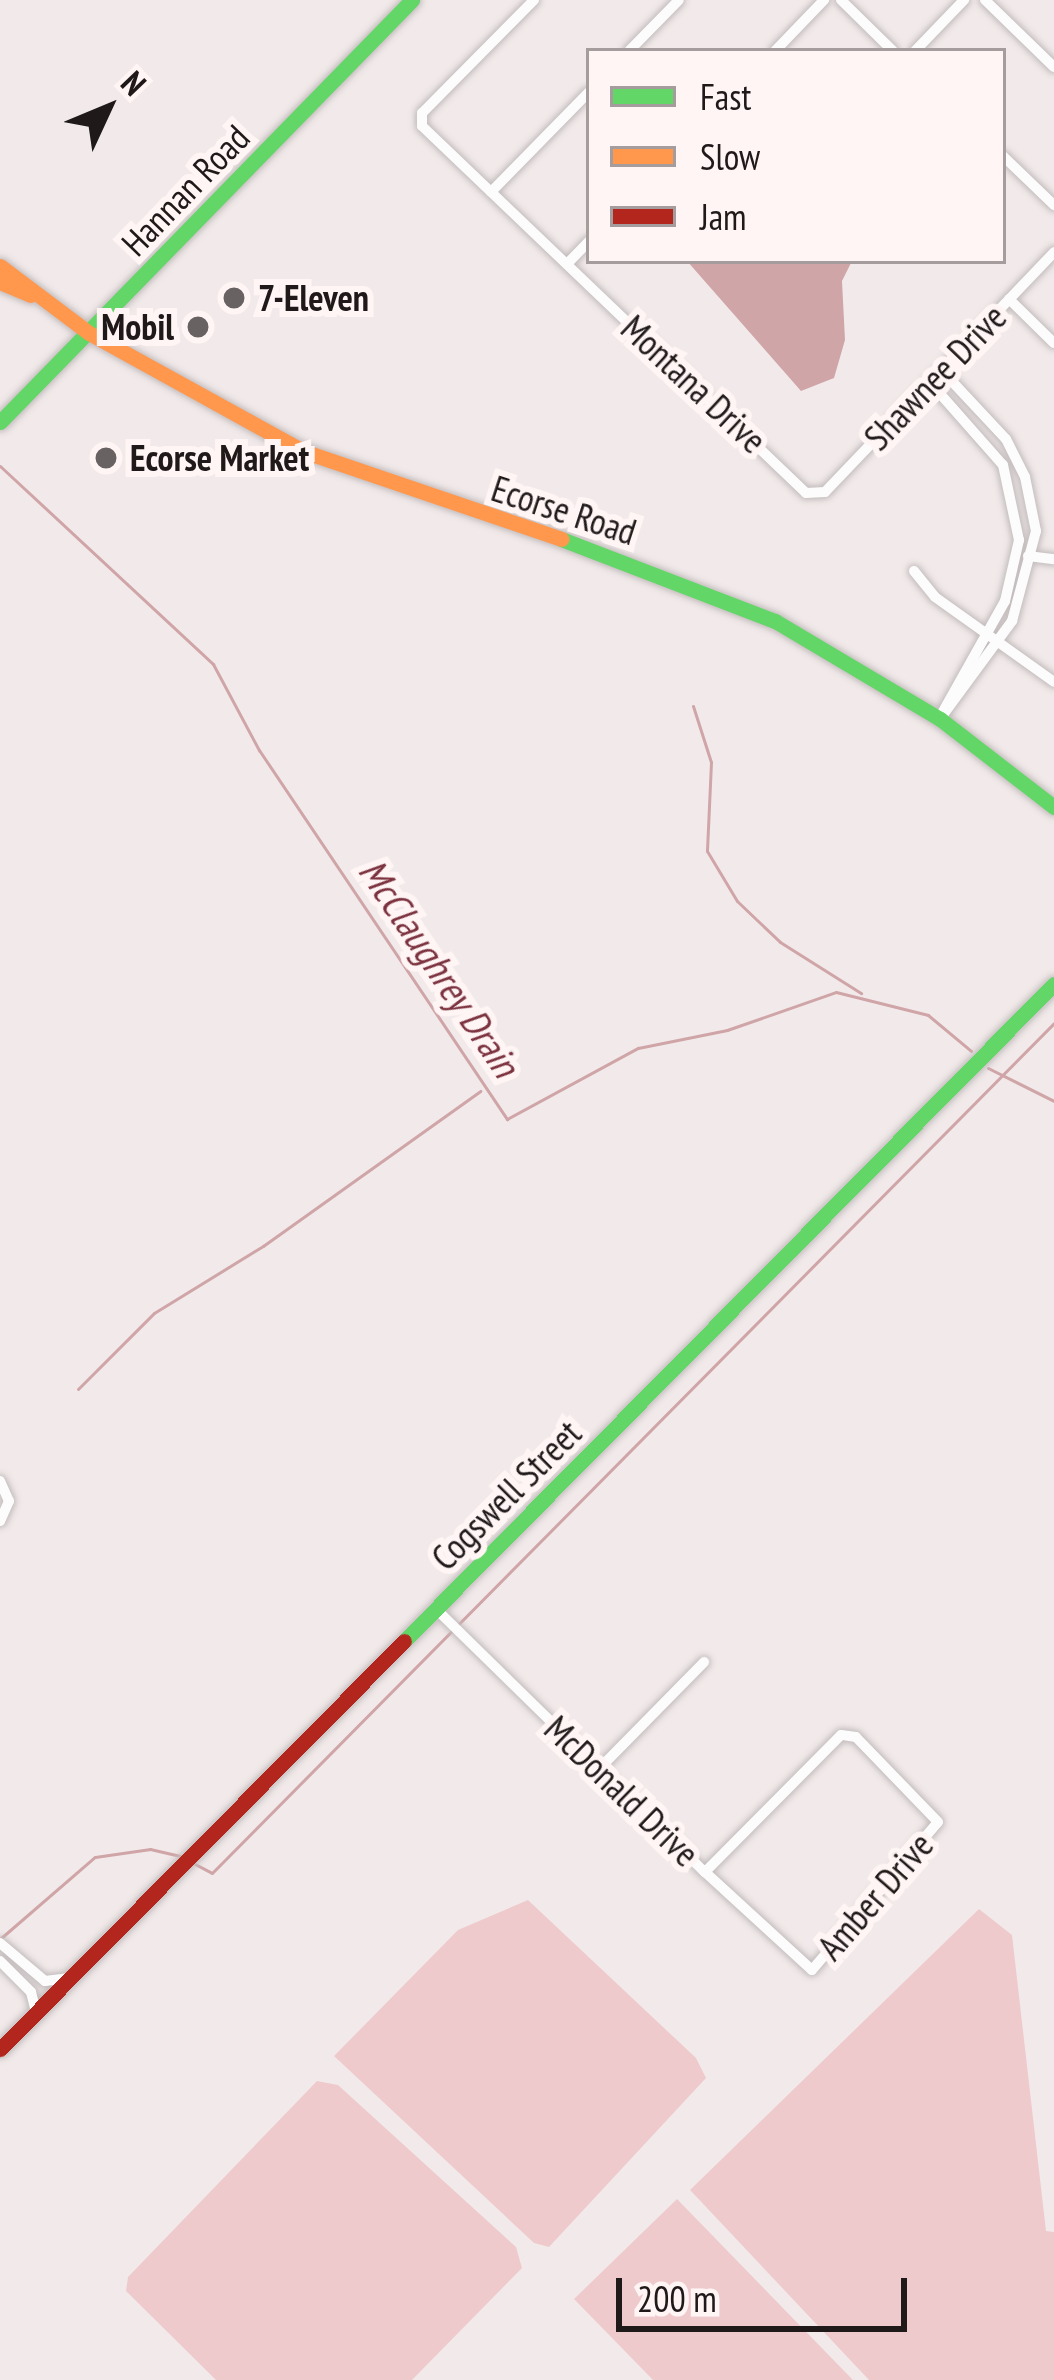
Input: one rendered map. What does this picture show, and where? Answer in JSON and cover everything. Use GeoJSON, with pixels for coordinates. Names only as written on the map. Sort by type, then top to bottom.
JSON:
{"type":"FeatureCollection","features":[{"type":"Feature","properties":{"kind":"street","name":"Hannan Road"},"geometry":{"type":"LineString","coordinates":[[0,422],[412,0]]}},
{"type":"Feature","properties":{"kind":"street","name":"Montana Drive"},"geometry":{"type":"LineString","coordinates":[[534,0],[420,121],[813,496]]}},
{"type":"Feature","properties":{"kind":"street"},"geometry":{"type":"LineString","coordinates":[[632,48],[679,0]]}},
{"type":"Feature","properties":{"kind":"street"},"geometry":{"type":"LineString","coordinates":[[778,48],[824,0]]}},
{"type":"Feature","properties":{"kind":"street"},"geometry":{"type":"LineString","coordinates":[[841,0],[890,48]]}},
{"type":"Feature","properties":{"kind":"street"},"geometry":{"type":"LineString","coordinates":[[918,48],[964,0]]}},
{"type":"Feature","properties":{"kind":"street"},"geometry":{"type":"LineString","coordinates":[[985,0],[1054,67]]}},
{"type":"Feature","properties":{"kind":"street"},"geometry":{"type":"LineString","coordinates":[[491,192],[586,95]]}},
{"type":"Feature","properties":{"kind":"street"},"geometry":{"type":"LineString","coordinates":[[1006,159],[1054,205]]}},
{"type":"Feature","properties":{"kind":"street"},"geometry":{"type":"LineString","coordinates":[[567,264],[586,245]]}},
{"type":"Feature","properties":{"kind":"street","name":"Shawnee Drive"},"geometry":{"type":"LineString","coordinates":[[813,496],[1054,252]]}},
{"type":"Feature","properties":{"kind":"street","name":"Ecorse Road"},"geometry":{"type":"LineString","coordinates":[[0,266],[89,333],[303,451],[748,609],[940,718],[1054,807]]}},
{"type":"Feature","properties":{"kind":"street","name":"Ecorse Road"},"geometry":{"type":"LineString","coordinates":[[0,282],[38,298]]}},
{"type":"Feature","properties":{"kind":"street"},"geometry":{"type":"LineString","coordinates":[[1009,299],[1054,343]]}},
{"type":"Feature","properties":{"kind":"street"},"geometry":{"type":"LineString","coordinates":[[934,376],[947,376],[1012,450],[1030,494],[1034,556],[999,643],[940,718],[985,634],[1018,555],[1015,498],[1003,465],[935,388],[934,376]]}},
{"type":"Feature","properties":{"kind":"street"},"geometry":{"type":"LineString","coordinates":[[1018,555],[1054,559]]}},
{"type":"Feature","properties":{"kind":"street"},"geometry":{"type":"LineString","coordinates":[[914,571],[935,598],[1054,682]]}},
{"type":"Feature","properties":{"kind":"street","name":"Cogswell Street"},"geometry":{"type":"LineString","coordinates":[[0,2049],[1054,984]]}},
{"type":"Feature","properties":{"kind":"street"},"geometry":{"type":"LineString","coordinates":[[0,1481],[9,1501],[0,1520]]}},
{"type":"Feature","properties":{"kind":"street","name":"McDonald Drive"},"geometry":{"type":"LineString","coordinates":[[435,1609],[812,1970]]}},
{"type":"Feature","properties":{"kind":"street"},"geometry":{"type":"LineString","coordinates":[[599,1769],[704,1662]]}},
{"type":"Feature","properties":{"kind":"street","name":"Amber Drive"},"geometry":{"type":"LineString","coordinates":[[705,1872],[841,1735],[864,1744],[938,1822],[812,1970]]}},
{"type":"Feature","properties":{"kind":"street"},"geometry":{"type":"LineString","coordinates":[[0,1942],[45,1981],[71,1977]]}},
{"type":"Feature","properties":{"kind":"street"},"geometry":{"type":"LineString","coordinates":[[0,1961],[31,1992],[36,2012]]}},
{"type":"Feature","properties":{"kind":"shaded area"},"geometry":{"type":"Polygon","coordinates":[[[690,264],[850,264],[842,281],[845,340],[834,378],[801,391],[690,264]]]}},
{"type":"Feature","properties":{"kind":"shaded area"},"geometry":{"type":"Polygon","coordinates":[[[528,1900],[696,2058],[706,2078],[549,2247],[534,2243],[334,2056],[458,1930],[528,1900]]]}},
{"type":"Feature","properties":{"kind":"shaded area"},"geometry":{"type":"Polygon","coordinates":[[[979,1909],[1012,1935],[1046,2231],[1054,2232],[1054,2380],[869,2380],[690,2190],[979,1909]]]}},
{"type":"Feature","properties":{"kind":"shaded area"},"geometry":{"type":"Polygon","coordinates":[[[317,2081],[338,2085],[516,2247],[522,2268],[412,2380],[216,2380],[126,2291],[128,2277],[317,2081]]]}},
{"type":"Feature","properties":{"kind":"shaded area"},"geometry":{"type":"Polygon","coordinates":[[[677,2199],[853,2380],[653,2380],[574,2299],[677,2199]]]}},
{"type":"Feature","properties":{"kind":"waterway","name":"McClaughrey Drain"},"geometry":{"type":"LineString","coordinates":[[0,466],[213,664],[259,750],[507,1119],[638,1048],[727,1030],[836,992],[928,1015],[971,1051]]}},
{"type":"Feature","properties":{"kind":"waterway"},"geometry":{"type":"LineString","coordinates":[[693,706],[711,762],[707,851],[737,901],[780,942],[861,993]]}},
{"type":"Feature","properties":{"kind":"waterway"},"geometry":{"type":"LineString","coordinates":[[195,1864],[212,1873],[1054,1023]]}},
{"type":"Feature","properties":{"kind":"waterway","name":"McClaughrey Drain"},"geometry":{"type":"LineString","coordinates":[[988,1068],[1054,1101]]}},
{"type":"Feature","properties":{"kind":"waterway"},"geometry":{"type":"LineString","coordinates":[[78,1389],[154,1313],[263,1246],[480,1091]]}},
{"type":"Feature","properties":{"kind":"waterway"},"geometry":{"type":"LineString","coordinates":[[1,1938],[95,1857],[150,1849],[181,1856]]}},
{"type":"Feature","properties":{"kind":"traffic: fast"},"geometry":{"type":"LineString","coordinates":[[0,422],[412,0]]}},
{"type":"Feature","properties":{"kind":"traffic: fast"},"geometry":{"type":"LineString","coordinates":[[561,539],[775,621],[940,719],[1054,807]]}},
{"type":"Feature","properties":{"kind":"traffic: fast"},"geometry":{"type":"LineString","coordinates":[[404,1641],[1054,984]]}},
{"type":"Feature","properties":{"kind":"traffic: slow"},"geometry":{"type":"LineString","coordinates":[[0,266],[89,333],[303,451],[561,539]]}},
{"type":"Feature","properties":{"kind":"traffic: slow"},"geometry":{"type":"LineString","coordinates":[[0,282],[30,295]]}},
{"type":"Feature","properties":{"kind":"traffic: jam"},"geometry":{"type":"LineString","coordinates":[[0,2049],[404,1641]]}},
{"type":"Feature","properties":{"kind":"place","name":"7-Eleven"},"geometry":{"type":"Point","coordinates":[234,298]}},
{"type":"Feature","properties":{"kind":"place","name":"Mobil"},"geometry":{"type":"Point","coordinates":[198,327]}},
{"type":"Feature","properties":{"kind":"place","name":"Ecorse Market"},"geometry":{"type":"Point","coordinates":[106,458]}}]}
